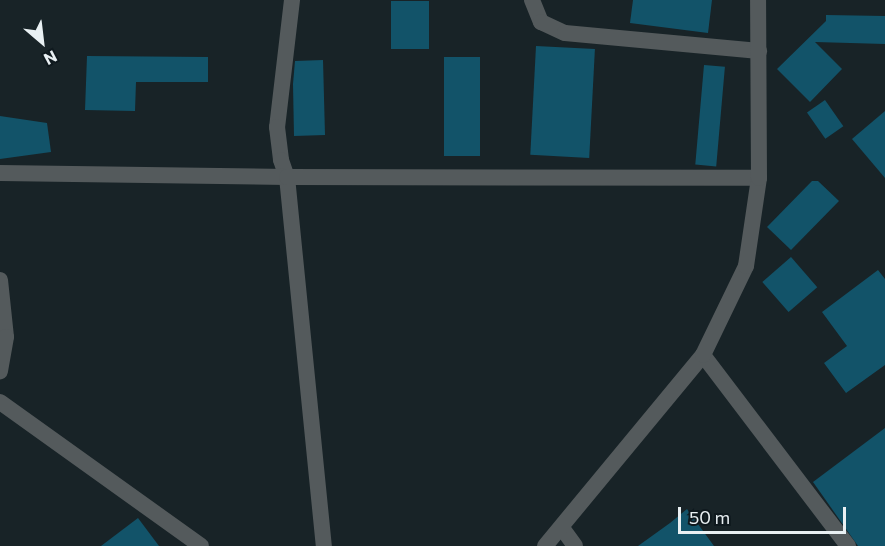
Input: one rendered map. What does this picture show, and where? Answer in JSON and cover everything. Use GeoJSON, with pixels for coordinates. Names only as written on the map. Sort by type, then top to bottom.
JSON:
{"type":"FeatureCollection","features":[{"type":"Feature","properties":{"kind":"street"},"geometry":{"type":"LineString","coordinates":[[292,0],[277,127],[281,160],[287,177],[324,546]]}},
{"type":"Feature","properties":{"kind":"street"},"geometry":{"type":"LineString","coordinates":[[532,0],[541,22],[565,33],[759,51]]}},
{"type":"Feature","properties":{"kind":"street"},"geometry":{"type":"LineString","coordinates":[[545,546],[703,355],[746,266],[759,178],[758,0]]}},
{"type":"Feature","properties":{"kind":"street"},"geometry":{"type":"LineString","coordinates":[[0,173],[287,177],[759,178]]}},
{"type":"Feature","properties":{"kind":"street"},"geometry":{"type":"LineString","coordinates":[[0,280],[6,337],[0,371]]}},
{"type":"Feature","properties":{"kind":"street"},"geometry":{"type":"LineString","coordinates":[[703,355],[848,546]]}},
{"type":"Feature","properties":{"kind":"street"},"geometry":{"type":"LineString","coordinates":[[0,402],[201,546]]}},
{"type":"Feature","properties":{"kind":"street"},"geometry":{"type":"LineString","coordinates":[[562,528],[575,546]]}},
{"type":"Feature","properties":{"kind":"building"},"geometry":{"type":"Polygon","coordinates":[[[633,0],[712,0],[708,33],[630,23],[633,0]]]}},
{"type":"Feature","properties":{"kind":"building"},"geometry":{"type":"Polygon","coordinates":[[[391,1],[429,1],[429,49],[391,49],[391,1]]]}},
{"type":"Feature","properties":{"kind":"building"},"geometry":{"type":"Polygon","coordinates":[[[826,15],[885,16],[885,44],[815,42],[842,69],[810,102],[777,69],[826,21],[826,15]]]}},
{"type":"Feature","properties":{"kind":"building"},"geometry":{"type":"Polygon","coordinates":[[[536,46],[595,49],[589,158],[530,155],[536,46]]]}},
{"type":"Feature","properties":{"kind":"building"},"geometry":{"type":"Polygon","coordinates":[[[87,56],[208,57],[208,82],[136,82],[135,111],[85,110],[87,56]]]}},
{"type":"Feature","properties":{"kind":"building"},"geometry":{"type":"Polygon","coordinates":[[[444,57],[480,57],[480,156],[444,156],[444,57]]]}},
{"type":"Feature","properties":{"kind":"building"},"geometry":{"type":"Polygon","coordinates":[[[323,60],[325,135],[294,136],[295,61],[323,60]]]}},
{"type":"Feature","properties":{"kind":"building"},"geometry":{"type":"Polygon","coordinates":[[[704,65],[725,67],[716,166],[695,165],[704,65]]]}},
{"type":"Feature","properties":{"kind":"building"},"geometry":{"type":"Polygon","coordinates":[[[825,100],[843,126],[825,139],[807,113],[825,100]]]}},
{"type":"Feature","properties":{"kind":"building"},"geometry":{"type":"Polygon","coordinates":[[[885,111],[885,178],[852,139],[885,111]]]}},
{"type":"Feature","properties":{"kind":"building"},"geometry":{"type":"Polygon","coordinates":[[[0,116],[47,123],[51,152],[0,159],[0,116]]]}},
{"type":"Feature","properties":{"kind":"building"},"geometry":{"type":"Polygon","coordinates":[[[812,181],[818,181],[839,201],[791,250],[767,227],[812,181]]]}},
{"type":"Feature","properties":{"kind":"building"},"geometry":{"type":"Polygon","coordinates":[[[791,257],[817,287],[789,312],[762,282],[791,257]]]}},
{"type":"Feature","properties":{"kind":"building"},"geometry":{"type":"Polygon","coordinates":[[[878,270],[885,279],[885,365],[846,393],[824,363],[847,346],[822,312],[878,270]]]}},
{"type":"Feature","properties":{"kind":"building"},"geometry":{"type":"Polygon","coordinates":[[[885,428],[885,546],[858,546],[813,482],[885,428]]]}},
{"type":"Feature","properties":{"kind":"building"},"geometry":{"type":"Polygon","coordinates":[[[687,509],[714,546],[638,546],[670,523],[687,509]]]}},
{"type":"Feature","properties":{"kind":"building"},"geometry":{"type":"Polygon","coordinates":[[[138,518],[159,546],[101,546],[138,518]]]}}]}
